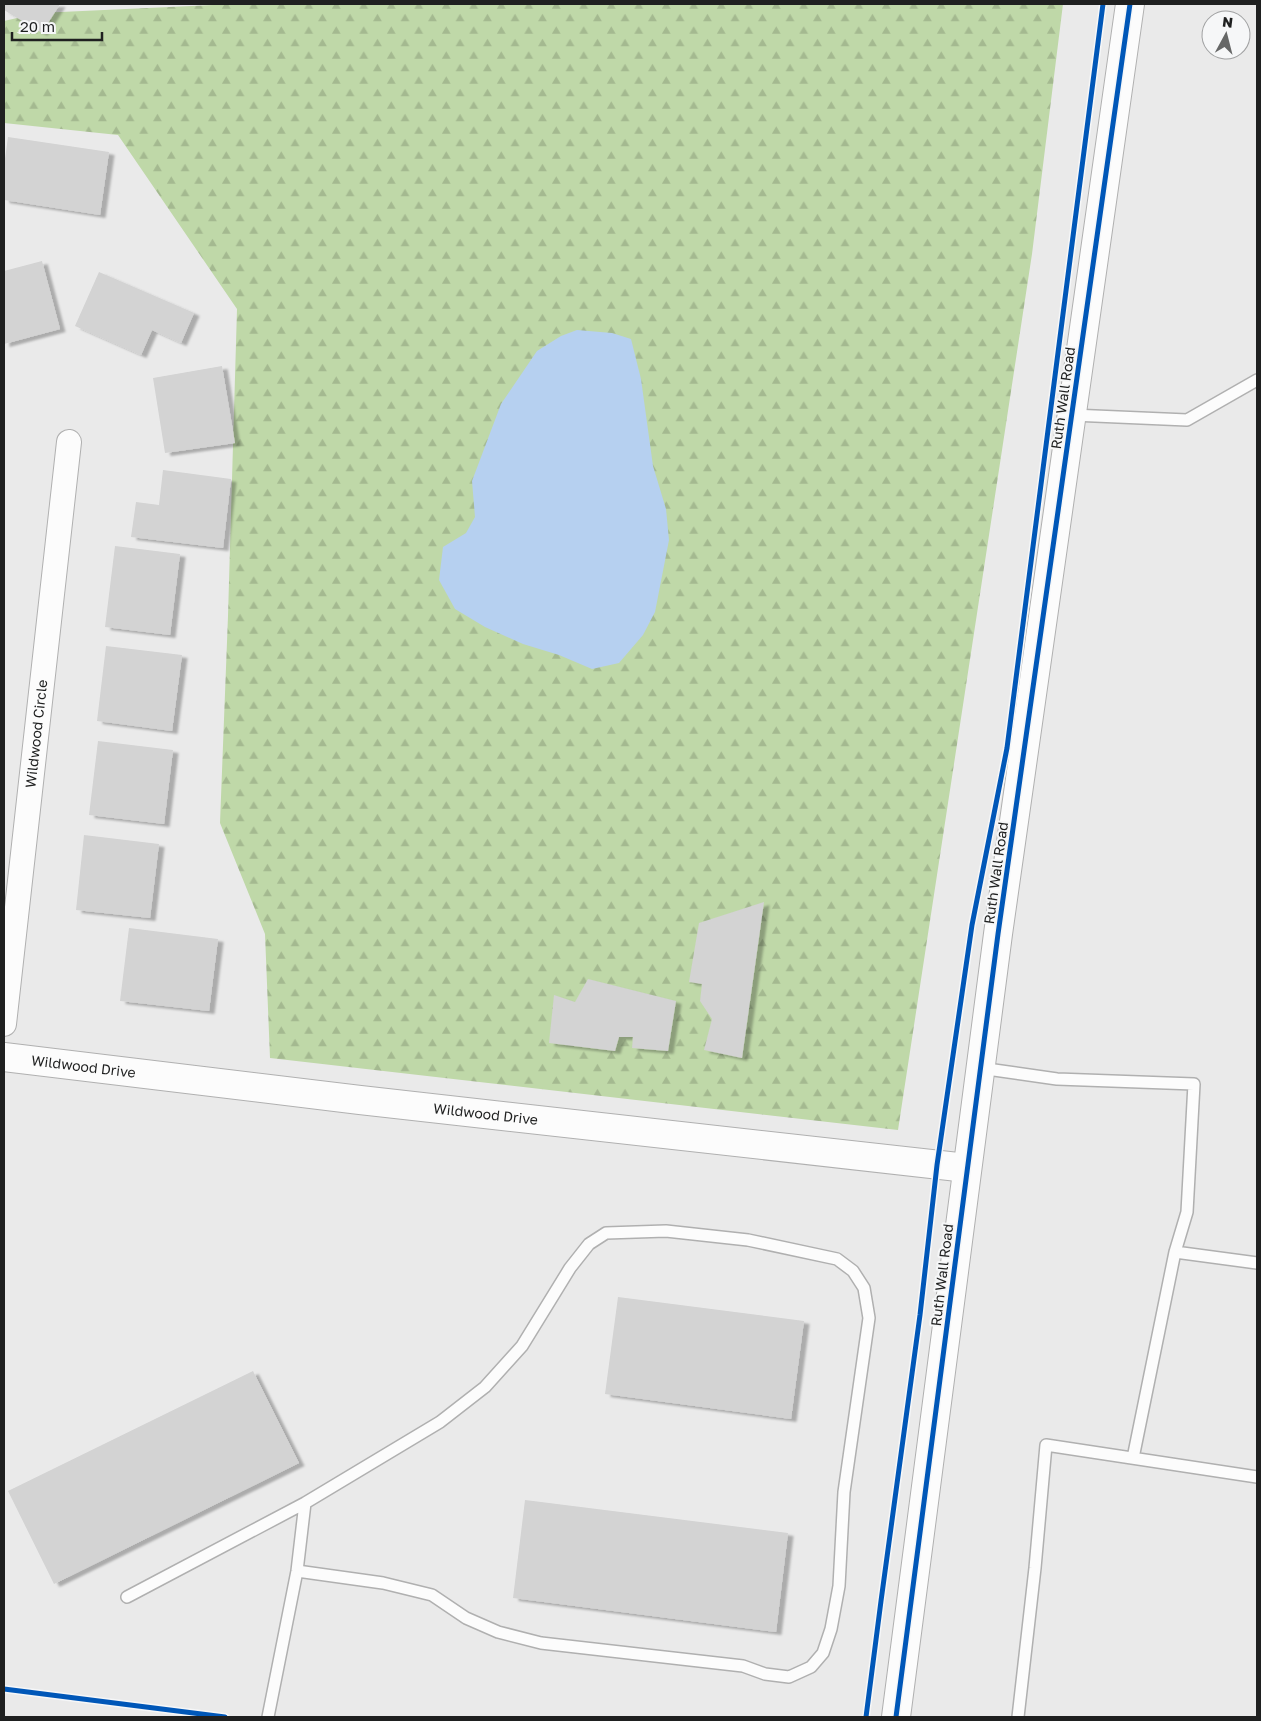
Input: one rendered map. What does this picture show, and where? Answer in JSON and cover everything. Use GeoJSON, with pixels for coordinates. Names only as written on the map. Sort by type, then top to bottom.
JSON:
{"type":"FeatureCollection","features":[{"type":"Feature","properties":{"kind":"street","name":"Ruth Wall Road"},"geometry":{"type":"LineString","coordinates":[[896,1717],[980,1068],[1130,4]]}},
{"type":"Feature","properties":{"kind":"street","name":"Wildwood Circle"},"geometry":{"type":"LineString","coordinates":[[4,1024],[69,442]]}},
{"type":"Feature","properties":{"kind":"street","name":"Wildwood Drive"},"geometry":{"type":"LineString","coordinates":[[4,1057],[360,1100],[967,1168]]}},
{"type":"Feature","properties":{"kind":"lane"},"geometry":{"type":"LineString","coordinates":[[1072,415],[1187,420],[1257,380]]}},
{"type":"Feature","properties":{"kind":"lane"},"geometry":{"type":"LineString","coordinates":[[980,1068],[1056,1079],[1194,1084],[1188,1212],[1175,1252],[1133,1458]]}},
{"type":"Feature","properties":{"kind":"lane"},"geometry":{"type":"LineString","coordinates":[[127,1597],[305,1503],[440,1422],[485,1386],[522,1346],[570,1268],[589,1244],[606,1233],[666,1231],[757,1242],[837,1259],[853,1271],[864,1288],[869,1318],[844,1492],[838,1586],[831,1629],[823,1653],[811,1667],[789,1677],[765,1674],[743,1666],[541,1643],[498,1632],[466,1618],[432,1595],[383,1583],[297,1571]]}},
{"type":"Feature","properties":{"kind":"lane"},"geometry":{"type":"LineString","coordinates":[[1175,1252],[1257,1263]]}},
{"type":"Feature","properties":{"kind":"lane"},"geometry":{"type":"LineString","coordinates":[[1018,1717],[1035,1568],[1046,1445],[1257,1476]]}},
{"type":"Feature","properties":{"kind":"lane"},"geometry":{"type":"LineString","coordinates":[[268,1717],[297,1571],[305,1503]]}},
{"type":"Feature","properties":{"kind":"green space"},"geometry":{"type":"Polygon","coordinates":[[[215,4],[1063,4],[1032,254],[898,1130],[270,1058],[265,934],[220,823],[237,309],[118,135],[4,123],[4,21],[39,13],[215,4]]]}},
{"type":"Feature","properties":{"kind":"water"},"geometry":{"type":"Polygon","coordinates":[[[577,330],[612,333],[631,339],[641,379],[653,466],[666,509],[669,540],[655,612],[643,635],[619,663],[592,669],[559,655],[523,644],[485,627],[455,609],[439,580],[443,547],[466,533],[475,517],[472,481],[501,404],[537,351],[561,336],[577,330]]]}},
{"type":"Feature","properties":{"kind":"building"},"geometry":{"type":"Polygon","coordinates":[[[4,4],[60,4],[42,33],[4,10],[4,4]]]}},
{"type":"Feature","properties":{"kind":"building"},"geometry":{"type":"Polygon","coordinates":[[[8,137],[109,152],[100,215],[4,200],[4,166],[8,137]]]}},
{"type":"Feature","properties":{"kind":"building"},"geometry":{"type":"Polygon","coordinates":[[[42,261],[60,329],[4,344],[4,271],[42,261]]]}},
{"type":"Feature","properties":{"kind":"building"},"geometry":{"type":"Polygon","coordinates":[[[99,272],[194,313],[181,343],[152,330],[141,355],[75,326],[99,272]]]}},
{"type":"Feature","properties":{"kind":"building"},"geometry":{"type":"Polygon","coordinates":[[[222,366],[235,443],[165,453],[153,378],[222,366]]]}},
{"type":"Feature","properties":{"kind":"building"},"geometry":{"type":"Polygon","coordinates":[[[163,470],[231,479],[223,548],[131,537],[136,502],[159,505],[163,470]]]}},
{"type":"Feature","properties":{"kind":"building"},"geometry":{"type":"Polygon","coordinates":[[[115,546],[180,554],[170,635],[105,627],[115,546]]]}},
{"type":"Feature","properties":{"kind":"building"},"geometry":{"type":"Polygon","coordinates":[[[106,646],[182,655],[172,731],[97,721],[106,646]]]}},
{"type":"Feature","properties":{"kind":"building"},"geometry":{"type":"Polygon","coordinates":[[[98,741],[173,750],[164,824],[89,815],[98,741]]]}},
{"type":"Feature","properties":{"kind":"building"},"geometry":{"type":"Polygon","coordinates":[[[84,835],[159,844],[150,918],[76,910],[84,835]]]}},
{"type":"Feature","properties":{"kind":"building"},"geometry":{"type":"Polygon","coordinates":[[[764,902],[742,1058],[704,1050],[712,1019],[700,1001],[702,984],[689,982],[699,923],[764,902]]]}},
{"type":"Feature","properties":{"kind":"building"},"geometry":{"type":"Polygon","coordinates":[[[129,928],[218,939],[209,1011],[120,1001],[129,928]]]}},
{"type":"Feature","properties":{"kind":"building"},"geometry":{"type":"Polygon","coordinates":[[[588,979],[676,1001],[668,1051],[632,1048],[633,1037],[619,1037],[615,1051],[549,1043],[554,995],[575,1002],[588,979]]]}},
{"type":"Feature","properties":{"kind":"building"},"geometry":{"type":"Polygon","coordinates":[[[618,1297],[804,1321],[791,1419],[605,1394],[618,1297]]]}},
{"type":"Feature","properties":{"kind":"building"},"geometry":{"type":"Polygon","coordinates":[[[253,1371],[299,1463],[54,1584],[8,1491],[253,1371]]]}},
{"type":"Feature","properties":{"kind":"building"},"geometry":{"type":"Polygon","coordinates":[[[525,1500],[788,1533],[776,1632],[513,1598],[525,1500]]]}},
{"type":"Feature","properties":{"kind":"cycle path"},"geometry":{"type":"LineString","coordinates":[[866,1717],[920,1315],[937,1165],[972,925],[1007,748],[1103,4]]}},
{"type":"Feature","properties":{"kind":"cycle path"},"geometry":{"type":"LineString","coordinates":[[896,1717],[998,934],[1130,4]]}},
{"type":"Feature","properties":{"kind":"cycle path"},"geometry":{"type":"LineString","coordinates":[[4,1689],[225,1717]]}}]}
